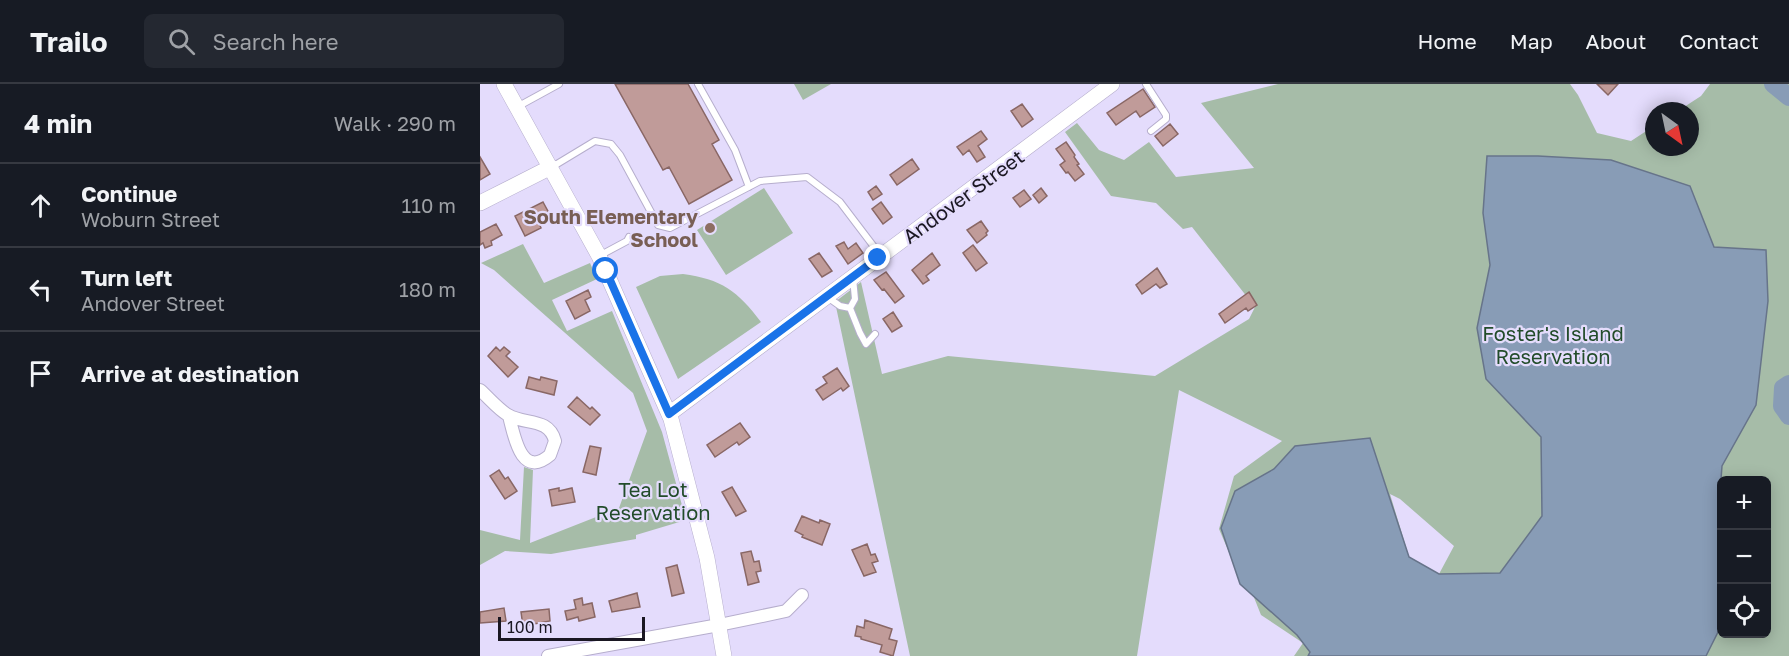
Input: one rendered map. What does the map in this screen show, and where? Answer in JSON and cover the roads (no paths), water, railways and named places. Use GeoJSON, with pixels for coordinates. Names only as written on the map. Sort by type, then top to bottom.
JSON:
{"type":"FeatureCollection","features":[{"type":"Feature","properties":{"kind":"street"},"geometry":{"type":"LineString","coordinates":[[504,84],[599,256],[669,414],[707,558],[724,656]]}},
{"type":"Feature","properties":{"kind":"street","name":"Andover Street"},"geometry":{"type":"LineString","coordinates":[[669,414],[1112,84]]}},
{"type":"Feature","properties":{"kind":"street"},"geometry":{"type":"LineString","coordinates":[[480,203],[551,167]]}},
{"type":"Feature","properties":{"kind":"street"},"geometry":{"type":"LineString","coordinates":[[480,390],[509,416]]}},
{"type":"Feature","properties":{"kind":"street"},"geometry":{"type":"LineString","coordinates":[[548,656],[786,611],[802,595]]}},
{"type":"Feature","properties":{"kind":"lane"},"geometry":{"type":"LineString","coordinates":[[517,107],[559,84]]}},
{"type":"Feature","properties":{"kind":"lane"},"geometry":{"type":"LineString","coordinates":[[698,84],[735,150],[749,187]]}},
{"type":"Feature","properties":{"kind":"lane"},"geometry":{"type":"LineString","coordinates":[[1146,84],[1166,114],[1166,119],[1151,131]]}},
{"type":"Feature","properties":{"kind":"lane"},"geometry":{"type":"LineString","coordinates":[[551,167],[595,141],[611,144],[620,155],[658,225],[665,228],[678,226],[760,181],[807,177],[840,202],[881,256]]}},
{"type":"Feature","properties":{"kind":"lane"},"geometry":{"type":"LineString","coordinates":[[599,256],[627,241],[629,237]]}},
{"type":"Feature","properties":{"kind":"lane"},"geometry":{"type":"LineString","coordinates":[[850,308],[855,299],[852,277]]}},
{"type":"Feature","properties":{"kind":"lane"},"geometry":{"type":"LineString","coordinates":[[826,296],[840,306],[850,308]]}},
{"type":"Feature","properties":{"kind":"lane"},"geometry":{"type":"LineString","coordinates":[[850,308],[866,344],[875,334]]}},
{"type":"Feature","properties":{"kind":"water"},"geometry":{"type":"Polygon","coordinates":[[[1487,156],[1611,160],[1690,186],[1714,247],[1766,250],[1768,301],[1756,405],[1722,466],[1721,476],[1717,476],[1717,634],[1706,656],[1308,656],[1310,652],[1297,635],[1240,584],[1221,528],[1235,491],[1274,469],[1295,446],[1370,438],[1409,557],[1439,574],[1500,573],[1542,516],[1541,437],[1486,379],[1477,328],[1490,265],[1483,213],[1487,156]]]}},
{"type":"Feature","properties":{"kind":"waterway"},"geometry":{"type":"LineString","coordinates":[[1773,84],[1789,97]]}},
{"type":"Feature","properties":{"kind":"waterway"},"geometry":{"type":"LineString","coordinates":[[1789,384],[1783,388],[1782,406],[1789,416]]}},
{"type":"Feature","properties":{"kind":"place","name":"South Elementary School"},"geometry":{"type":"Point","coordinates":[710,228]}},
{"type":"Feature","properties":{"kind":"park label","name":"Foster's Island Reservation"},"geometry":{"type":"Point","coordinates":[1553,344]}},
{"type":"Feature","properties":{"kind":"park label","name":"Tea Lot Reservation"},"geometry":{"type":"Point","coordinates":[653,500]}}]}
